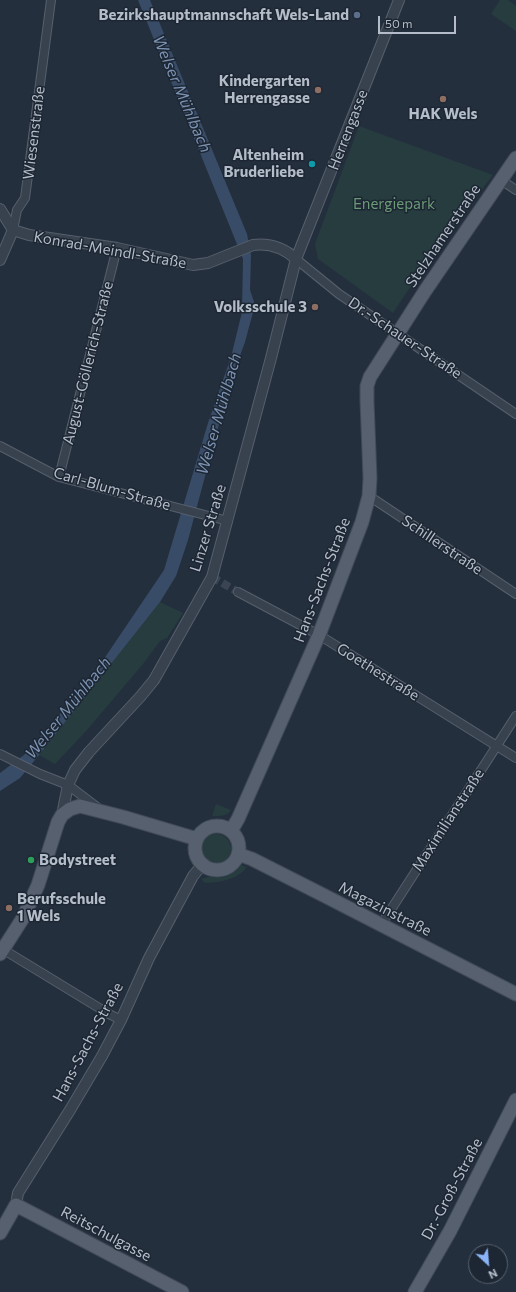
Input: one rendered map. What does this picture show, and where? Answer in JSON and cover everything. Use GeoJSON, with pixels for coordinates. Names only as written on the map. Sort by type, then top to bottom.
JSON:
{"type":"FeatureCollection","features":[{"type":"Feature","properties":{"kind":"main road","name":"Stelzhamerstraße"},"geometry":{"type":"LineString","coordinates":[[398,334],[425,291],[516,158]]}},
{"type":"Feature","properties":{"kind":"main road","name":"Hans-Sachs-Straße"},"geometry":{"type":"LineString","coordinates":[[230,831],[238,819],[319,635],[362,522],[369,496],[370,478],[367,386],[370,377],[398,334]]}},
{"type":"Feature","properties":{"kind":"main road"},"geometry":{"type":"LineString","coordinates":[[62,815],[70,809],[80,806],[197,839]]}},
{"type":"Feature","properties":{"kind":"main road","name":"Linzer Straße"},"geometry":{"type":"LineString","coordinates":[[2,952],[23,918],[38,885],[62,815]]}},
{"type":"Feature","properties":{"kind":"main road"},"geometry":{"type":"LineString","coordinates":[[217,826],[224,827],[230,831],[238,841],[238,854],[232,864],[221,870],[207,869],[197,859],[195,853],[195,846],[200,834],[210,827],[217,826]]}},
{"type":"Feature","properties":{"kind":"main road","name":"Magazinstraße"},"geometry":{"type":"LineString","coordinates":[[238,854],[252,859],[516,994]]}},
{"type":"Feature","properties":{"kind":"main road","name":"Dr.-Groß-Straße"},"geometry":{"type":"LineString","coordinates":[[415,1292],[450,1231],[516,1100]]}},
{"type":"Feature","properties":{"kind":"main road","name":"Hans-Sachs-Straße"},"geometry":{"type":"LineString","coordinates":[[0,1233],[16,1205]]}},
{"type":"Feature","properties":{"kind":"main road","name":"Reitschulgasse"},"geometry":{"type":"LineString","coordinates":[[16,1205],[168,1289],[182,1292]]}},
{"type":"Feature","properties":{"kind":"street","name":"Wiesenstraße"},"geometry":{"type":"LineString","coordinates":[[0,260],[13,230],[17,210],[25,198],[51,0]]}},
{"type":"Feature","properties":{"kind":"street","name":"Herrengasse"},"geometry":{"type":"LineString","coordinates":[[296,259],[399,0]]}},
{"type":"Feature","properties":{"kind":"street"},"geometry":{"type":"LineString","coordinates":[[501,180],[516,190]]}},
{"type":"Feature","properties":{"kind":"street"},"geometry":{"type":"LineString","coordinates":[[0,209],[13,230]]}},
{"type":"Feature","properties":{"kind":"street","name":"Konrad-Meindl-Straße"},"geometry":{"type":"LineString","coordinates":[[13,230],[29,235],[117,248],[193,265],[208,263],[253,245],[275,246],[290,253],[296,259]]}},
{"type":"Feature","properties":{"kind":"street","name":"August-Göllerich-Straße"},"geometry":{"type":"LineString","coordinates":[[59,477],[117,248]]}},
{"type":"Feature","properties":{"kind":"street","name":"Dr.-Schauer-Straße"},"geometry":{"type":"LineString","coordinates":[[296,259],[339,294],[516,414]]}},
{"type":"Feature","properties":{"kind":"street","name":"Linzer Straße"},"geometry":{"type":"LineString","coordinates":[[62,815],[68,785],[75,770],[89,752],[154,680],[212,577],[296,259]]}},
{"type":"Feature","properties":{"kind":"street","name":"Carl-Blum-Straße"},"geometry":{"type":"LineString","coordinates":[[0,446],[59,477],[182,510],[228,520]]}},
{"type":"Feature","properties":{"kind":"street","name":"Schillerstraße"},"geometry":{"type":"LineString","coordinates":[[369,496],[516,594]]}},
{"type":"Feature","properties":{"kind":"street","name":"Goethestraße"},"geometry":{"type":"LineString","coordinates":[[238,592],[319,635],[516,758]]}},
{"type":"Feature","properties":{"kind":"street","name":"Maximilianstraße"},"geometry":{"type":"LineString","coordinates":[[381,925],[516,716]]}},
{"type":"Feature","properties":{"kind":"street"},"geometry":{"type":"LineString","coordinates":[[0,754],[31,770],[68,785],[104,812]]}},
{"type":"Feature","properties":{"kind":"street","name":"Hans-Sachs-Straße"},"geometry":{"type":"LineString","coordinates":[[16,1205],[18,1193],[102,1056],[121,1020],[149,958],[193,876],[202,865]]}},
{"type":"Feature","properties":{"kind":"street"},"geometry":{"type":"LineString","coordinates":[[2,952],[121,1020]]}},
{"type":"Feature","properties":{"kind":"green space"},"geometry":{"type":"Polygon","coordinates":[[[500,0],[508,0],[516,6],[516,31],[491,14],[500,0]]]}},
{"type":"Feature","properties":{"kind":"green space","name":"Energiepark"},"geometry":{"type":"Polygon","coordinates":[[[359,126],[493,175],[442,243],[393,313],[318,259],[315,244],[359,126]]]}},
{"type":"Feature","properties":{"kind":"green space"},"geometry":{"type":"Polygon","coordinates":[[[160,602],[183,613],[167,638],[160,641],[143,664],[87,730],[55,764],[39,755],[160,602]]]}},
{"type":"Feature","properties":{"kind":"green space"},"geometry":{"type":"Polygon","coordinates":[[[216,804],[231,810],[225,815],[212,816],[216,804]]]}},
{"type":"Feature","properties":{"kind":"green space"},"geometry":{"type":"Polygon","coordinates":[[[216,834],[227,838],[231,849],[227,860],[216,864],[205,860],[201,849],[205,838],[216,834]]]}},
{"type":"Feature","properties":{"kind":"green space"},"geometry":{"type":"Polygon","coordinates":[[[240,865],[247,867],[234,878],[205,883],[201,879],[214,875],[219,876],[226,874],[240,865]]]}},
{"type":"Feature","properties":{"kind":"water","name":"Welser Mühlbach"},"geometry":{"type":"Polygon","coordinates":[[[138,0],[150,0],[247,234],[251,255],[250,290],[255,305],[245,342],[230,383],[188,540],[176,576],[160,602],[39,755],[20,778],[0,791],[0,773],[24,755],[89,681],[164,570],[208,423],[231,357],[242,312],[243,259],[138,0]]]}},
{"type":"Feature","properties":{"kind":"tunnel"},"geometry":{"type":"LineString","coordinates":[[212,577],[238,592]]}},
{"type":"Feature","properties":{"kind":"place","name":"Bezirkshauptmannschaft Wels-Land"},"geometry":{"type":"Point","coordinates":[357,15]}},
{"type":"Feature","properties":{"kind":"place","name":"Kindergarten Herrengasse"},"geometry":{"type":"Point","coordinates":[318,90]}},
{"type":"Feature","properties":{"kind":"place","name":"HAK Wels"},"geometry":{"type":"Point","coordinates":[443,99]}},
{"type":"Feature","properties":{"kind":"place","name":"Altenheim Bruderliebe"},"geometry":{"type":"Point","coordinates":[312,164]}},
{"type":"Feature","properties":{"kind":"place","name":"Volksschule 3"},"geometry":{"type":"Point","coordinates":[315,307]}},
{"type":"Feature","properties":{"kind":"place","name":"Bodystreet"},"geometry":{"type":"Point","coordinates":[31,860]}},
{"type":"Feature","properties":{"kind":"place","name":"Berufsschule 1 Wels"},"geometry":{"type":"Point","coordinates":[9,908]}}]}
